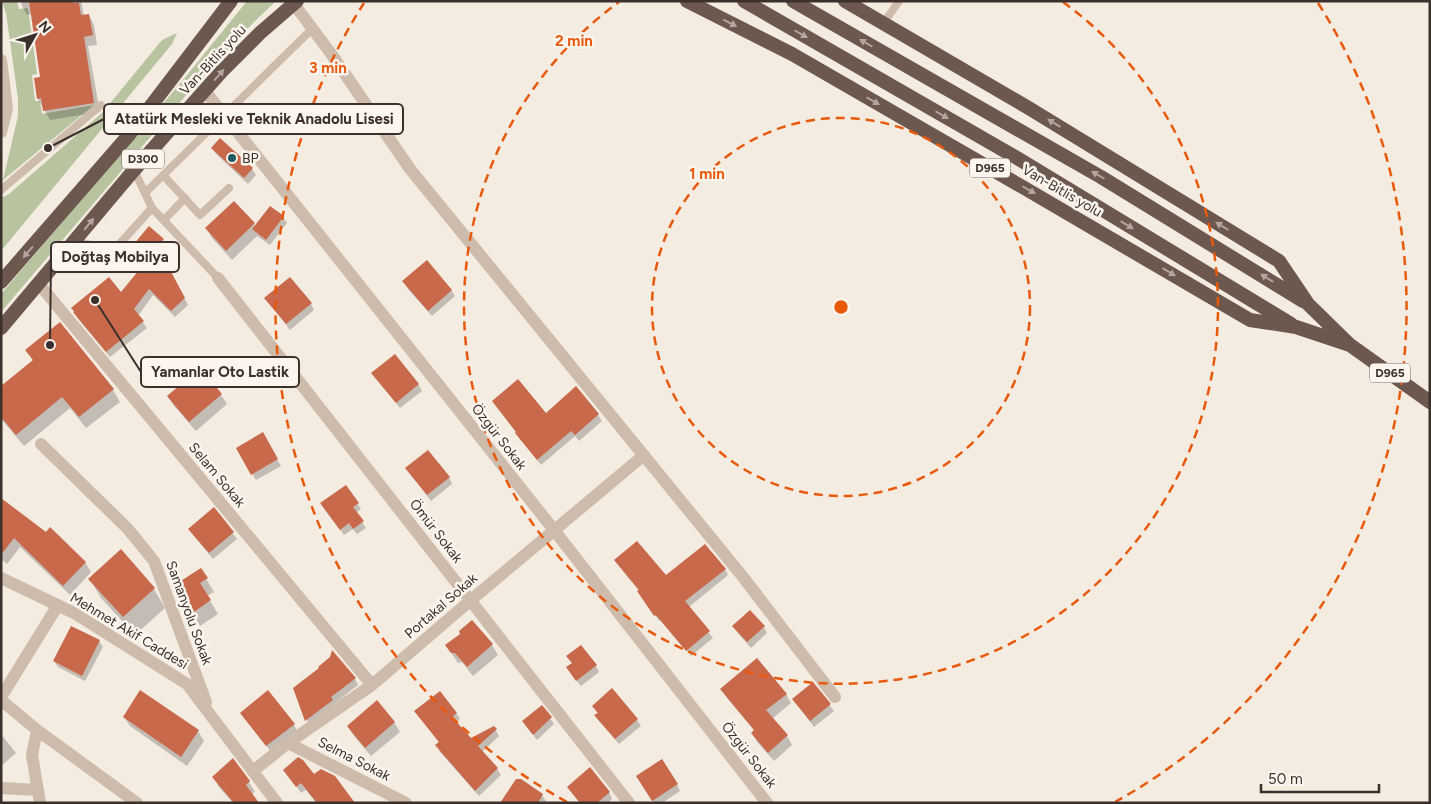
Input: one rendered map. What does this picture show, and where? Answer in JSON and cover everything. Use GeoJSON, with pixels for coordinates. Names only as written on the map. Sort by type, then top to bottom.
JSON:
{"type":"FeatureCollection","features":[{"type":"Feature","properties":{"kind":"highway","name":"D300"},"geometry":{"type":"LineString","coordinates":[[1,282],[128,136],[231,1]]}},
{"type":"Feature","properties":{"kind":"highway","name":"Van-Bitlis yolu"},"geometry":{"type":"LineString","coordinates":[[686,1],[792,54],[1250,320],[1296,327],[1350,345]]}},
{"type":"Feature","properties":{"kind":"highway"},"geometry":{"type":"LineString","coordinates":[[744,1],[1017,158],[1296,327]]}},
{"type":"Feature","properties":{"kind":"highway"},"geometry":{"type":"LineString","coordinates":[[793,1],[1101,177],[1308,304]]}},
{"type":"Feature","properties":{"kind":"highway","name":"Van-Bitlis yolu"},"geometry":{"type":"LineString","coordinates":[[845,1],[1027,108],[1279,261],[1308,304],[1350,345],[1430,402]]}},
{"type":"Feature","properties":{"kind":"highway","name":"Van-Bitlis yolu"},"geometry":{"type":"LineString","coordinates":[[1,328],[134,170],[221,72],[260,33],[296,2]]}},
{"type":"Feature","properties":{"kind":"street"},"geometry":{"type":"LineString","coordinates":[[296,2],[410,169],[743,577],[835,697]]}},
{"type":"Feature","properties":{"kind":"street"},"geometry":{"type":"LineString","coordinates":[[1,60],[7,109],[1,132]]}},
{"type":"Feature","properties":{"kind":"street","name":"Özgür Sokak"},"geometry":{"type":"LineString","coordinates":[[205,90],[554,530],[767,803]]}},
{"type":"Feature","properties":{"kind":"street","name":"Ömür Sokak"},"geometry":{"type":"LineString","coordinates":[[218,278],[629,803]]}},
{"type":"Feature","properties":{"kind":"street","name":"Selam Sokak"},"geometry":{"type":"LineString","coordinates":[[39,284],[372,685]]}},
{"type":"Feature","properties":{"kind":"street","name":"Samanyolu Sokak"},"geometry":{"type":"LineString","coordinates":[[41,444],[128,529],[154,561],[211,716]]}},
{"type":"Feature","properties":{"kind":"street","name":"Portakal Sokak"},"geometry":{"type":"LineString","coordinates":[[253,771],[288,743],[372,685],[644,455]]}},
{"type":"Feature","properties":{"kind":"street","name":"Mehmet Akif Caddesi"},"geometry":{"type":"LineString","coordinates":[[1,578],[74,613],[187,684],[277,803]]}},
{"type":"Feature","properties":{"kind":"street"},"geometry":{"type":"LineString","coordinates":[[58,606],[1,699],[37,730],[137,803]]}},
{"type":"Feature","properties":{"kind":"street"},"geometry":{"type":"LineString","coordinates":[[1,788],[39,796],[32,755],[37,730]]}},
{"type":"Feature","properties":{"kind":"street","name":"Selma Sokak"},"geometry":{"type":"LineString","coordinates":[[288,743],[406,803]]}},
{"type":"Feature","properties":{"kind":"lane"},"geometry":{"type":"LineString","coordinates":[[883,24],[899,1]]}},
{"type":"Feature","properties":{"kind":"lane"},"geometry":{"type":"LineString","coordinates":[[145,193],[313,28]]}},
{"type":"Feature","properties":{"kind":"lane"},"geometry":{"type":"LineString","coordinates":[[1,190],[101,105]]}},
{"type":"Feature","properties":{"kind":"lane"},"geometry":{"type":"LineString","coordinates":[[134,170],[152,208],[218,278]]}},
{"type":"Feature","properties":{"kind":"lane"},"geometry":{"type":"LineString","coordinates":[[163,175],[200,215],[229,188]]}},
{"type":"Feature","properties":{"kind":"lane"},"geometry":{"type":"LineString","coordinates":[[164,220],[185,198]]}},
{"type":"Feature","properties":{"kind":"lane"},"geometry":{"type":"LineString","coordinates":[[75,242],[114,249],[152,208]]}},
{"type":"Feature","properties":{"kind":"green space"},"geometry":{"type":"Polygon","coordinates":[[[2,1],[17,1],[19,9],[28,8],[37,74],[32,75],[35,101],[40,101],[42,114],[94,105],[3,180],[18,116],[18,99],[6,13],[2,1]]]}},
{"type":"Feature","properties":{"kind":"green space"},"geometry":{"type":"Polygon","coordinates":[[[247,1],[276,1],[193,87],[1,312],[1,294],[183,80],[247,1]]]}},
{"type":"Feature","properties":{"kind":"green space"},"geometry":{"type":"Polygon","coordinates":[[[177,33],[172,44],[1,251],[1,198],[9,194],[103,112],[162,40],[177,33]]]}},
{"type":"Feature","properties":{"kind":"building"},"geometry":{"type":"Polygon","coordinates":[[[29,1],[73,1],[73,3],[79,3],[81,15],[89,14],[93,35],[84,37],[94,103],[43,111],[41,98],[37,99],[34,78],[40,77],[29,1]]]}},
{"type":"Feature","properties":{"kind":"building","name":"BP"},"geometry":{"type":"Polygon","coordinates":[[[220,138],[253,168],[244,178],[211,148],[220,138]]]}},
{"type":"Feature","properties":{"kind":"building"},"geometry":{"type":"Polygon","coordinates":[[[234,201],[255,223],[226,251],[205,228],[234,201]]]}},
{"type":"Feature","properties":{"kind":"building"},"geometry":{"type":"Polygon","coordinates":[[[270,206],[284,216],[266,240],[252,229],[270,206]]]}},
{"type":"Feature","properties":{"kind":"building"},"geometry":{"type":"Polygon","coordinates":[[[149,226],[164,239],[157,247],[173,260],[168,266],[185,298],[171,311],[149,289],[134,309],[144,321],[106,352],[71,308],[109,277],[121,292],[139,270],[123,257],[149,226]]]}},
{"type":"Feature","properties":{"kind":"building"},"geometry":{"type":"Polygon","coordinates":[[[427,260],[452,290],[428,311],[402,281],[427,260]]]}},
{"type":"Feature","properties":{"kind":"building"},"geometry":{"type":"Polygon","coordinates":[[[290,277],[312,303],[286,324],[264,298],[290,277]]]}},
{"type":"Feature","properties":{"kind":"building"},"geometry":{"type":"Polygon","coordinates":[[[60,322],[114,389],[79,417],[62,397],[16,435],[1,417],[1,386],[33,360],[25,350],[60,322]]]}},
{"type":"Feature","properties":{"kind":"building"},"geometry":{"type":"Polygon","coordinates":[[[395,354],[419,384],[396,403],[371,373],[395,354]]]}},
{"type":"Feature","properties":{"kind":"building"},"geometry":{"type":"Polygon","coordinates":[[[200,368],[222,394],[189,422],[167,396],[200,368]]]}},
{"type":"Feature","properties":{"kind":"building"},"geometry":{"type":"Polygon","coordinates":[[[518,379],[546,413],[576,386],[599,414],[575,435],[571,431],[537,460],[492,401],[518,379]]]}},
{"type":"Feature","properties":{"kind":"building"},"geometry":{"type":"Polygon","coordinates":[[[263,432],[278,459],[251,475],[236,448],[263,432]]]}},
{"type":"Feature","properties":{"kind":"building"},"geometry":{"type":"Polygon","coordinates":[[[428,450],[450,477],[427,495],[405,468],[428,450]]]}},
{"type":"Feature","properties":{"kind":"building"},"geometry":{"type":"Polygon","coordinates":[[[346,485],[359,503],[353,507],[364,521],[353,529],[349,523],[340,530],[320,503],[346,485]]]}},
{"type":"Feature","properties":{"kind":"building"},"geometry":{"type":"Polygon","coordinates":[[[1,498],[46,532],[50,527],[86,562],[63,586],[14,538],[1,555],[1,498]]]}},
{"type":"Feature","properties":{"kind":"building"},"geometry":{"type":"Polygon","coordinates":[[[214,507],[234,532],[209,553],[188,529],[214,507]]]}},
{"type":"Feature","properties":{"kind":"building"},"geometry":{"type":"Polygon","coordinates":[[[637,541],[666,575],[705,544],[726,569],[685,601],[710,631],[686,651],[656,615],[654,616],[637,591],[639,590],[614,560],[637,541]]]}},
{"type":"Feature","properties":{"kind":"building"},"geometry":{"type":"Polygon","coordinates":[[[121,549],[155,588],[123,617],[88,579],[121,549]]]}},
{"type":"Feature","properties":{"kind":"building"},"geometry":{"type":"Polygon","coordinates":[[[201,568],[208,578],[200,583],[211,600],[191,614],[173,586],[201,568]]]}},
{"type":"Feature","properties":{"kind":"building"},"geometry":{"type":"Polygon","coordinates":[[[750,610],[765,626],[747,642],[732,626],[750,610]]]}},
{"type":"Feature","properties":{"kind":"building"},"geometry":{"type":"Polygon","coordinates":[[[472,620],[493,644],[467,667],[445,645],[460,634],[459,631],[472,620]]]}},
{"type":"Feature","properties":{"kind":"building"},"geometry":{"type":"Polygon","coordinates":[[[71,626],[100,640],[82,676],[53,661],[71,626]]]}},
{"type":"Feature","properties":{"kind":"building"},"geometry":{"type":"Polygon","coordinates":[[[581,645],[597,665],[576,681],[566,667],[572,663],[566,656],[581,645]]]}},
{"type":"Feature","properties":{"kind":"building"},"geometry":{"type":"Polygon","coordinates":[[[332,650],[356,678],[331,697],[333,700],[305,721],[293,688],[319,668],[330,657],[332,650]]]}},
{"type":"Feature","properties":{"kind":"building"},"geometry":{"type":"Polygon","coordinates":[[[757,658],[787,694],[766,710],[788,735],[768,753],[751,733],[754,730],[720,689],[757,658]]]}},
{"type":"Feature","properties":{"kind":"building"},"geometry":{"type":"Polygon","coordinates":[[[813,682],[831,704],[810,721],[792,699],[813,682]]]}},
{"type":"Feature","properties":{"kind":"building"},"geometry":{"type":"Polygon","coordinates":[[[612,688],[638,719],[615,739],[594,715],[598,713],[592,706],[612,688]]]}},
{"type":"Feature","properties":{"kind":"building"},"geometry":{"type":"Polygon","coordinates":[[[140,690],[199,730],[181,757],[123,717],[140,690]]]}},
{"type":"Feature","properties":{"kind":"building"},"geometry":{"type":"Polygon","coordinates":[[[268,690],[295,724],[266,746],[240,713],[268,690]]]}},
{"type":"Feature","properties":{"kind":"building"},"geometry":{"type":"Polygon","coordinates":[[[440,691],[457,713],[452,717],[471,738],[494,726],[497,729],[478,746],[498,768],[475,791],[435,745],[439,742],[414,711],[440,691]]]}},
{"type":"Feature","properties":{"kind":"building"},"geometry":{"type":"Polygon","coordinates":[[[377,700],[395,722],[365,748],[347,726],[377,700]]]}},
{"type":"Feature","properties":{"kind":"building"},"geometry":{"type":"Polygon","coordinates":[[[542,705],[552,717],[533,735],[522,721],[542,705]]]}},
{"type":"Feature","properties":{"kind":"building"},"geometry":{"type":"Polygon","coordinates":[[[298,757],[303,760],[314,774],[321,769],[335,776],[355,803],[317,803],[301,783],[296,787],[283,770],[298,757]]]}},
{"type":"Feature","properties":{"kind":"building"},"geometry":{"type":"Polygon","coordinates":[[[233,758],[250,781],[246,785],[259,803],[234,803],[212,777],[233,758]]]}},
{"type":"Feature","properties":{"kind":"building"},"geometry":{"type":"Polygon","coordinates":[[[662,759],[678,784],[652,801],[636,776],[662,759]]]}},
{"type":"Feature","properties":{"kind":"building"},"geometry":{"type":"Polygon","coordinates":[[[590,767],[610,792],[597,803],[580,803],[567,787],[590,767]]]}},
{"type":"Feature","properties":{"kind":"building"},"geometry":{"type":"Polygon","coordinates":[[[516,779],[521,779],[543,794],[538,803],[500,803],[516,779]]]}},
{"type":"Feature","properties":{"kind":"place","name":"Atatürk Mesleki ve Teknik Anadolu Lisesi"},"geometry":{"type":"Point","coordinates":[48,148]}},
{"type":"Feature","properties":{"kind":"place","name":"BP"},"geometry":{"type":"Point","coordinates":[232,158]}},
{"type":"Feature","properties":{"kind":"place","name":"Yamanlar Oto Lastik"},"geometry":{"type":"Point","coordinates":[95,300]}},
{"type":"Feature","properties":{"kind":"place","name":"Doğtaş Mobilya"},"geometry":{"type":"Point","coordinates":[50,345]}}]}
